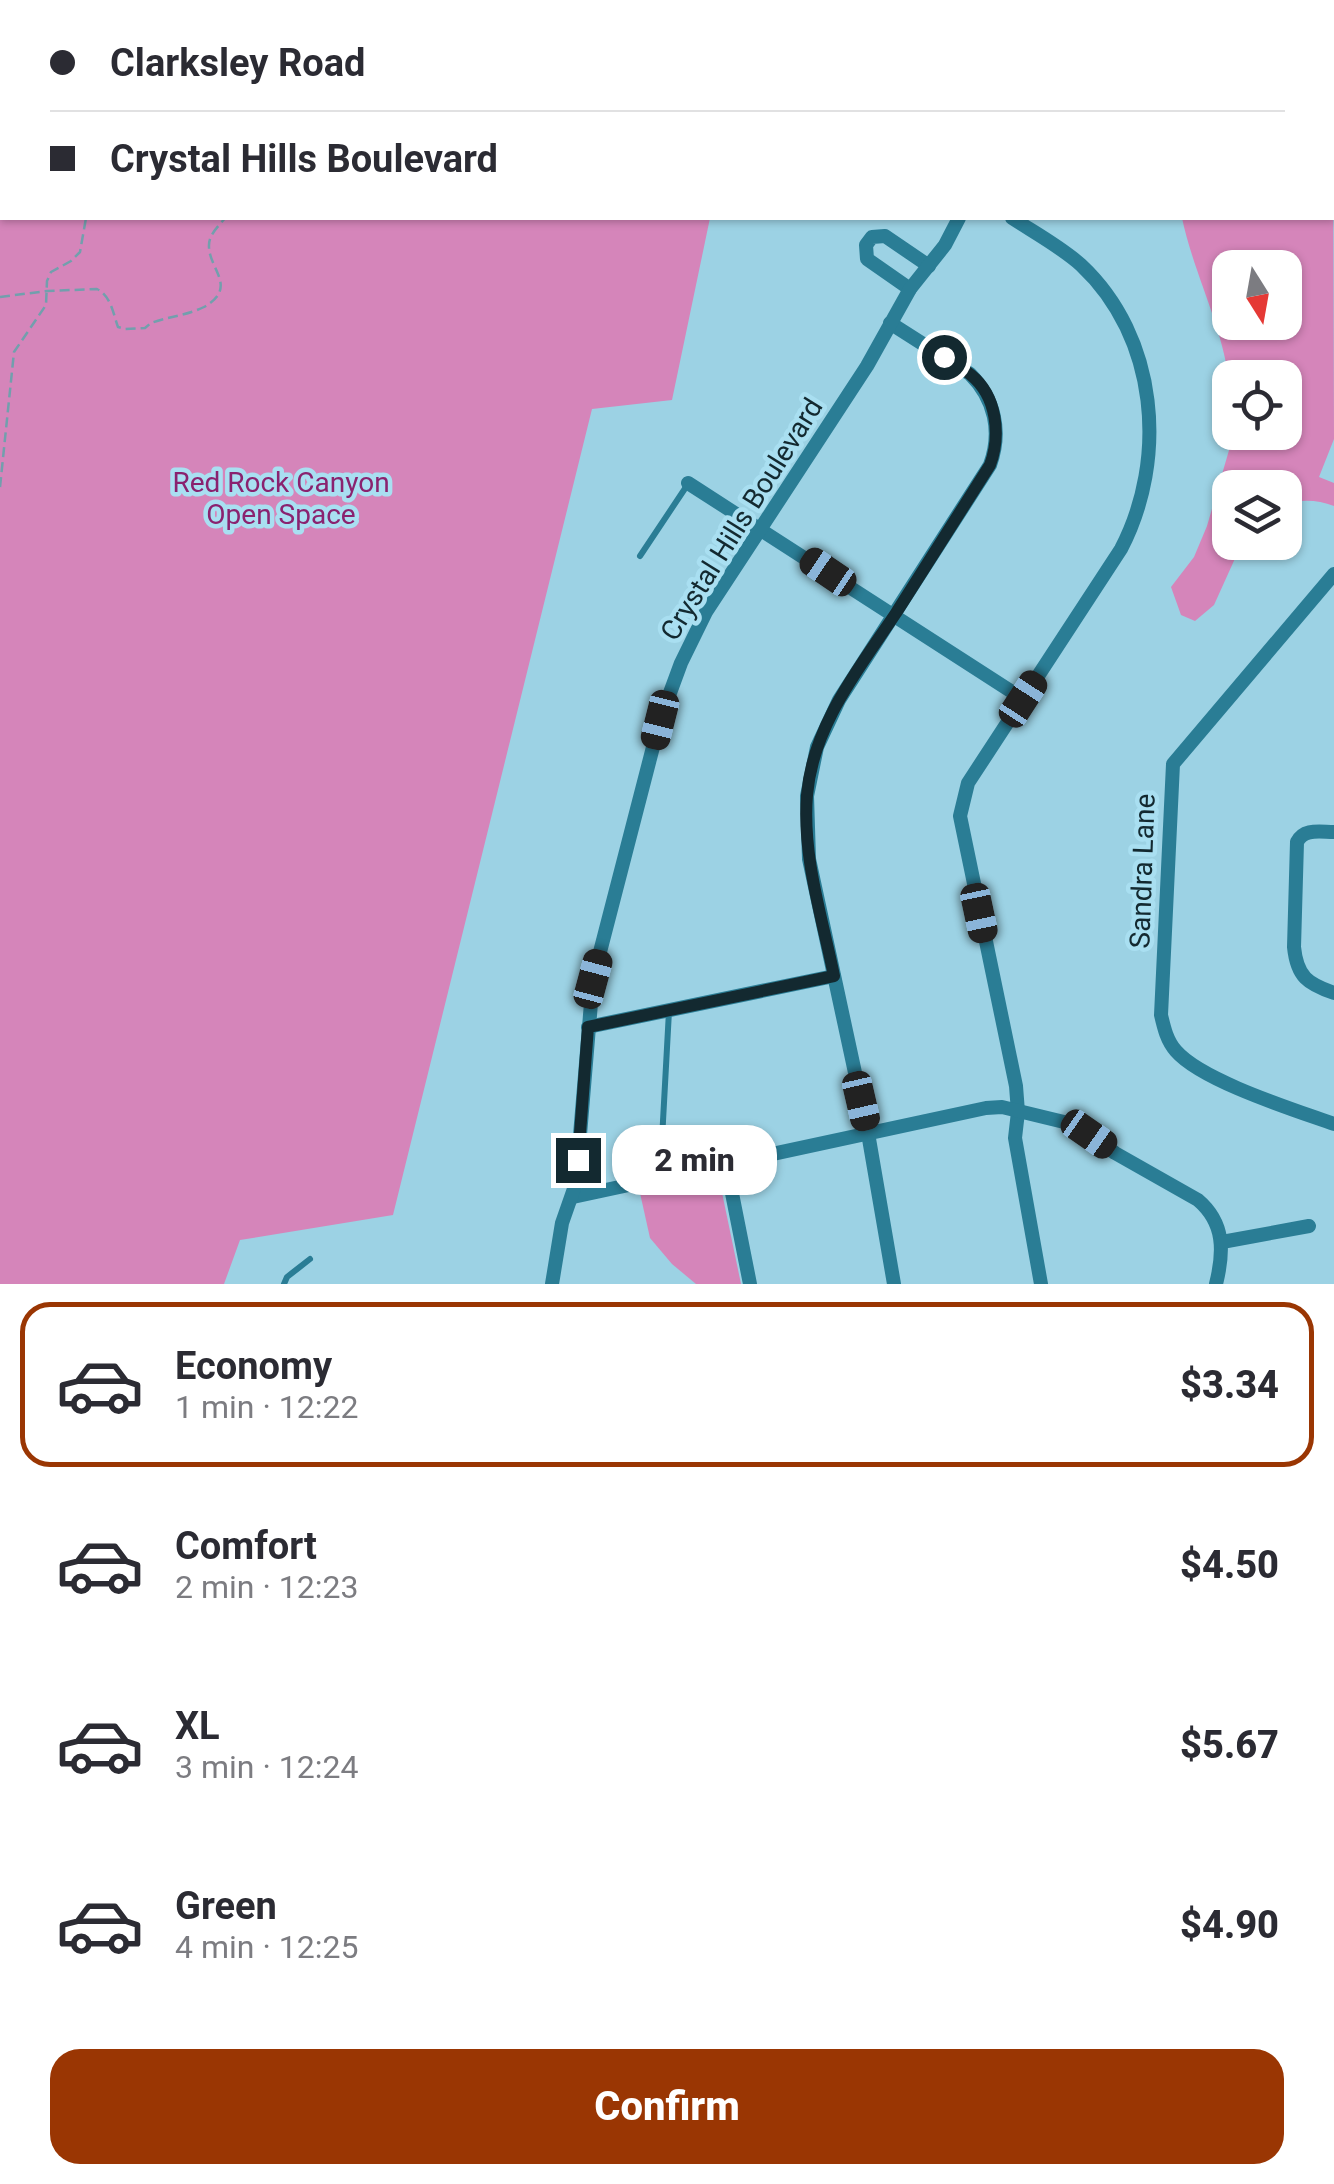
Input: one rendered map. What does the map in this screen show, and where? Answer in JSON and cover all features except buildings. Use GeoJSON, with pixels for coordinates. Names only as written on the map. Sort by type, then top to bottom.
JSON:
{"type":"FeatureCollection","features":[{"type":"Feature","properties":{"kind":"street","name":"Crystal Hills Boulevard"},"geometry":{"type":"LineString","coordinates":[[552,1284],[578,1160],[593,979],[670,690],[706,612],[867,366],[910,289],[945,245],[959,220]]}},
{"type":"Feature","properties":{"kind":"street"},"geometry":{"type":"LineString","coordinates":[[1015,220],[1083,267],[1116,308],[1126,325],[1144,380],[1151,429],[1146,481],[1132,527],[968,784],[960,816],[1016,1086],[1015,1138],[1041,1284]]}},
{"type":"Feature","properties":{"kind":"street"},"geometry":{"type":"LineString","coordinates":[[910,289],[867,258],[869,240],[874,235],[885,236],[929,266]]}},
{"type":"Feature","properties":{"kind":"street"},"geometry":{"type":"LineString","coordinates":[[890,323],[978,382],[994,414],[996,440],[990,465],[831,714],[817,747],[809,783],[810,858],[868,1133],[894,1284]]}},
{"type":"Feature","properties":{"kind":"street"},"geometry":{"type":"LineString","coordinates":[[688,483],[1023,699]]}},
{"type":"Feature","properties":{"kind":"street","name":"Sandra Lane"},"geometry":{"type":"LineString","coordinates":[[1334,574],[1174,764],[1161,1015],[1173,1048],[1188,1063],[1277,1104],[1334,1124]]}},
{"type":"Feature","properties":{"kind":"street"},"geometry":{"type":"LineString","coordinates":[[1334,832],[1306,832],[1297,842],[1294,947],[1296,964],[1306,979],[1334,993]]}},
{"type":"Feature","properties":{"kind":"street"},"geometry":{"type":"LineString","coordinates":[[588,1027],[834,976]]}},
{"type":"Feature","properties":{"kind":"street"},"geometry":{"type":"LineString","coordinates":[[572,1197],[1002,1107],[1064,1122],[1198,1200],[1214,1218],[1222,1242],[1216,1284]]}},
{"type":"Feature","properties":{"kind":"street"},"geometry":{"type":"LineString","coordinates":[[726,1164],[750,1284]]}},
{"type":"Feature","properties":{"kind":"street"},"geometry":{"type":"LineString","coordinates":[[1222,1242],[1309,1226]]}},
{"type":"Feature","properties":{"kind":"lane"},"geometry":{"type":"LineString","coordinates":[[640,556],[688,483]]}},
{"type":"Feature","properties":{"kind":"lane"},"geometry":{"type":"LineString","coordinates":[[660,1177],[669,1010]]}},
{"type":"Feature","properties":{"kind":"lane"},"geometry":{"type":"LineString","coordinates":[[284,1284],[310,1259]]}},
{"type":"Feature","properties":{"kind":"path"},"geometry":{"type":"LineString","coordinates":[[0,487],[14,352],[46,305],[51,272],[80,252],[86,220]]}},
{"type":"Feature","properties":{"kind":"path"},"geometry":{"type":"LineString","coordinates":[[0,297],[97,289],[111,305],[118,327],[145,328],[207,305],[220,290],[221,282],[208,247],[223,220]]}},
{"type":"Feature","properties":{"kind":"green space","name":"Red Rock Canyon Open Space"},"geometry":{"type":"Polygon","coordinates":[[[0,220],[710,220],[672,400],[592,409],[393,1215],[240,1240],[224,1284],[0,1284],[0,220]]]}},
{"type":"Feature","properties":{"kind":"green space"},"geometry":{"type":"Polygon","coordinates":[[[1183,220],[1333,220],[1334,439],[1319,477],[1334,483],[1334,506],[1302,501],[1302,470],[1223,470],[1229,450],[1302,450],[1302,360],[1225,360],[1220,340],[1302,340],[1302,250],[1212,250],[1212,316],[1183,220]]]}},
{"type":"Feature","properties":{"kind":"green space"},"geometry":{"type":"Polygon","coordinates":[[[1212,509],[1212,560],[1234,560],[1214,605],[1195,621],[1181,615],[1171,587],[1194,557],[1212,509]]]}},
{"type":"Feature","properties":{"kind":"green space"},"geometry":{"type":"Polygon","coordinates":[[[713,1178],[720,1183],[741,1284],[696,1284],[650,1238],[640,1193],[713,1178]]]}},
{"type":"Feature","properties":{"kind":"route"},"geometry":{"type":"LineString","coordinates":[[578,1160],[588,1027],[834,976],[807,833],[807,796],[817,747],[838,700],[995,452],[994,414],[985,392],[970,374],[944,357]]}}]}
